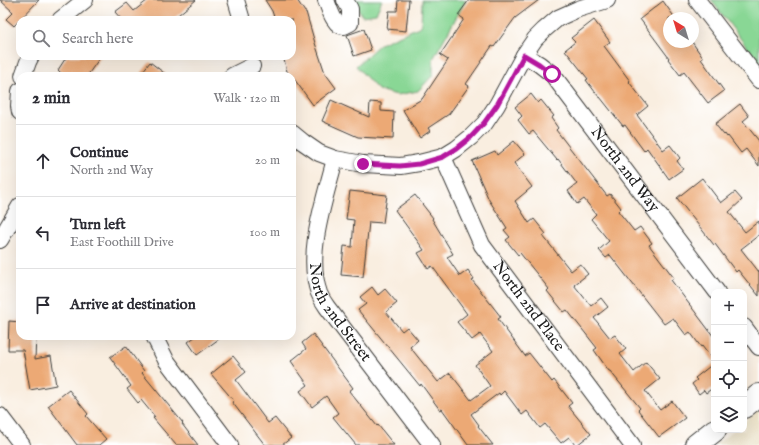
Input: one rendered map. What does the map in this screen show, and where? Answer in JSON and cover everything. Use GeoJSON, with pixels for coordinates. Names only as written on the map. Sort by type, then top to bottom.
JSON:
{"type":"FeatureCollection","features":[{"type":"Feature","properties":{"kind":"street"},"geometry":{"type":"LineString","coordinates":[[65,16],[85,0]]}},
{"type":"Feature","properties":{"kind":"street"},"geometry":{"type":"LineString","coordinates":[[236,0],[241,16]]}},
{"type":"Feature","properties":{"kind":"street"},"geometry":{"type":"LineString","coordinates":[[326,0],[334,20],[338,24],[344,26],[350,23],[350,9],[345,0]]}},
{"type":"Feature","properties":{"kind":"street"},"geometry":{"type":"LineString","coordinates":[[296,136],[319,154],[335,159],[363,164],[400,166],[419,164],[443,157],[471,137],[484,123],[497,105],[524,55],[540,35],[558,18],[578,9],[607,0]]}},
{"type":"Feature","properties":{"kind":"street"},"geometry":{"type":"LineString","coordinates":[[697,0],[759,80]]}},
{"type":"Feature","properties":{"kind":"street","name":"North 2nd Way"},"geometry":{"type":"LineString","coordinates":[[524,55],[552,74],[715,289]]}},
{"type":"Feature","properties":{"kind":"street"},"geometry":{"type":"LineString","coordinates":[[24,72],[29,60]]}},
{"type":"Feature","properties":{"kind":"street"},"geometry":{"type":"LineString","coordinates":[[240,72],[252,66]]}},
{"type":"Feature","properties":{"kind":"street","name":"North 2nd Place"},"geometry":{"type":"LineString","coordinates":[[443,157],[482,246],[632,445]]}},
{"type":"Feature","properties":{"kind":"street","name":"North 2nd Street"},"geometry":{"type":"LineString","coordinates":[[335,159],[320,218],[314,258],[315,275],[319,294],[326,307],[432,445]]}},
{"type":"Feature","properties":{"kind":"street"},"geometry":{"type":"LineString","coordinates":[[0,240],[16,213]]}},
{"type":"Feature","properties":{"kind":"street"},"geometry":{"type":"LineString","coordinates":[[747,331],[759,347]]}},
{"type":"Feature","properties":{"kind":"street"},"geometry":{"type":"LineString","coordinates":[[156,340],[166,360],[230,445]]}},
{"type":"Feature","properties":{"kind":"street"},"geometry":{"type":"LineString","coordinates":[[747,405],[759,395]]}},
{"type":"Feature","properties":{"kind":"street"},"geometry":{"type":"LineString","coordinates":[[0,416],[22,445]]}},
{"type":"Feature","properties":{"kind":"street"},"geometry":{"type":"LineString","coordinates":[[696,445],[711,433]]}},
{"type":"Feature","properties":{"kind":"shaded area"},"geometry":{"type":"Polygon","coordinates":[[[759,410],[759,445],[715,445],[730,433],[747,433],[747,420],[759,410]]]}},
{"type":"Feature","properties":{"kind":"green space"},"geometry":{"type":"Polygon","coordinates":[[[354,0],[382,0],[376,14],[362,16],[354,0]]]}},
{"type":"Feature","properties":{"kind":"green space"},"geometry":{"type":"Polygon","coordinates":[[[422,0],[466,0],[433,59],[433,75],[418,91],[397,95],[378,90],[356,66],[380,44],[421,26],[422,0]]]}},
{"type":"Feature","properties":{"kind":"green space"},"geometry":{"type":"Polygon","coordinates":[[[711,0],[759,0],[759,63],[711,0]]]}},
{"type":"Feature","properties":{"kind":"building"},"geometry":{"type":"Polygon","coordinates":[[[0,0],[39,0],[24,16],[16,16],[16,24],[14,26],[6,19],[13,12],[0,0]]]}},
{"type":"Feature","properties":{"kind":"building"},"geometry":{"type":"Polygon","coordinates":[[[148,0],[196,0],[177,16],[118,16],[115,12],[127,3],[134,11],[148,0]]]}},
{"type":"Feature","properties":{"kind":"building"},"geometry":{"type":"Polygon","coordinates":[[[265,0],[297,0],[306,12],[325,73],[336,88],[313,105],[296,82],[296,72],[287,72],[284,60],[296,60],[296,16],[274,16],[265,0]]]}},
{"type":"Feature","properties":{"kind":"building"},"geometry":{"type":"Polygon","coordinates":[[[398,0],[409,0],[406,31],[387,29],[389,11],[397,11],[398,0]]]}},
{"type":"Feature","properties":{"kind":"building"},"geometry":{"type":"Polygon","coordinates":[[[469,0],[539,0],[515,18],[494,47],[492,46],[466,84],[469,86],[449,114],[428,128],[430,131],[420,138],[403,110],[422,99],[448,60],[440,55],[464,19],[458,15],[469,0]]]}},
{"type":"Feature","properties":{"kind":"building"},"geometry":{"type":"Polygon","coordinates":[[[663,1],[671,12],[663,12],[663,48],[696,48],[703,58],[701,59],[724,91],[708,103],[684,72],[680,75],[640,19],[663,1]]]}},
{"type":"Feature","properties":{"kind":"building"},"geometry":{"type":"Polygon","coordinates":[[[594,20],[610,42],[604,46],[648,106],[637,115],[663,150],[670,145],[680,158],[677,161],[683,169],[669,179],[647,148],[644,151],[625,125],[623,126],[599,97],[586,80],[588,79],[565,50],[575,42],[571,38],[594,20]]]}},
{"type":"Feature","properties":{"kind":"building"},"geometry":{"type":"Polygon","coordinates":[[[364,29],[371,50],[354,56],[347,35],[364,29]]]}},
{"type":"Feature","properties":{"kind":"building"},"geometry":{"type":"Polygon","coordinates":[[[64,60],[98,60],[90,72],[60,72],[58,70],[64,60]]]}},
{"type":"Feature","properties":{"kind":"building"},"geometry":{"type":"Polygon","coordinates":[[[150,62],[163,72],[142,72],[150,62]]]}},
{"type":"Feature","properties":{"kind":"building"},"geometry":{"type":"Polygon","coordinates":[[[531,94],[538,103],[541,100],[554,116],[551,118],[558,128],[556,130],[607,196],[610,194],[621,208],[618,211],[634,231],[640,227],[652,243],[649,245],[674,278],[671,280],[711,333],[711,358],[690,332],[686,335],[673,318],[664,324],[610,255],[606,258],[599,250],[609,241],[591,219],[596,214],[584,199],[577,204],[568,191],[577,184],[558,159],[557,160],[533,131],[529,134],[518,120],[522,116],[515,107],[531,94]]]}},
{"type":"Feature","properties":{"kind":"building"},"geometry":{"type":"Polygon","coordinates":[[[331,100],[369,117],[370,102],[381,103],[381,111],[394,112],[393,139],[358,137],[322,121],[331,100]]]}},
{"type":"Feature","properties":{"kind":"building"},"geometry":{"type":"Polygon","coordinates":[[[740,104],[749,116],[743,121],[759,141],[759,166],[746,149],[741,153],[728,136],[727,137],[725,134],[724,135],[715,124],[740,104]]]}},
{"type":"Feature","properties":{"kind":"building"},"geometry":{"type":"Polygon","coordinates":[[[514,141],[525,154],[514,163],[532,187],[515,201],[529,223],[534,219],[546,234],[543,236],[571,271],[580,264],[588,274],[574,285],[591,306],[601,298],[608,307],[594,318],[610,338],[615,335],[626,349],[620,354],[634,372],[646,362],[660,379],[645,391],[660,410],[672,401],[685,418],[659,437],[638,410],[640,408],[609,371],[594,350],[597,348],[567,310],[564,312],[547,291],[549,289],[520,253],[518,255],[506,240],[510,237],[504,230],[507,228],[489,200],[472,161],[495,151],[497,155],[514,141]]]}},
{"type":"Feature","properties":{"kind":"building"},"geometry":{"type":"Polygon","coordinates":[[[702,178],[721,203],[735,192],[742,200],[729,212],[745,232],[759,221],[759,235],[741,249],[759,272],[759,296],[738,270],[736,272],[677,198],[702,178]]]}},
{"type":"Feature","properties":{"kind":"building"},"geometry":{"type":"Polygon","coordinates":[[[350,191],[387,195],[383,223],[369,222],[363,277],[341,275],[344,246],[352,247],[354,220],[346,219],[350,191]]]}},
{"type":"Feature","properties":{"kind":"building"},"geometry":{"type":"Polygon","coordinates":[[[415,195],[433,218],[432,219],[453,254],[447,257],[460,276],[468,270],[474,279],[472,280],[501,317],[498,319],[525,356],[529,353],[552,382],[554,380],[572,403],[568,406],[591,434],[577,445],[575,445],[569,437],[561,443],[545,424],[540,428],[527,411],[522,415],[504,391],[500,395],[499,393],[471,414],[479,425],[478,426],[493,445],[468,445],[442,409],[440,410],[421,384],[420,386],[358,310],[366,304],[360,297],[372,287],[378,295],[385,289],[397,303],[386,312],[402,331],[407,327],[418,340],[410,347],[438,382],[450,373],[471,400],[490,386],[475,365],[493,351],[480,334],[472,340],[457,322],[467,314],[432,266],[428,269],[418,253],[424,250],[395,210],[415,195]]]}},
{"type":"Feature","properties":{"kind":"building"},"geometry":{"type":"Polygon","coordinates":[[[9,321],[16,322],[16,340],[36,340],[35,359],[51,356],[56,385],[30,390],[23,350],[8,350],[9,321]]]}},
{"type":"Feature","properties":{"kind":"building"},"geometry":{"type":"Polygon","coordinates":[[[313,334],[353,388],[349,391],[394,445],[356,445],[333,417],[338,413],[326,396],[312,407],[300,391],[308,385],[291,361],[306,349],[302,343],[313,334]]]}},
{"type":"Feature","properties":{"kind":"building"},"geometry":{"type":"Polygon","coordinates":[[[191,340],[218,340],[197,355],[188,342],[191,340]]]}},
{"type":"Feature","properties":{"kind":"building"},"geometry":{"type":"Polygon","coordinates":[[[126,346],[144,371],[142,373],[183,423],[182,424],[198,445],[176,445],[153,418],[155,417],[141,400],[138,403],[127,389],[131,386],[110,357],[126,346]]]}},
{"type":"Feature","properties":{"kind":"building"},"geometry":{"type":"Polygon","coordinates":[[[233,356],[246,372],[236,380],[268,423],[275,418],[291,438],[282,445],[265,445],[232,402],[234,401],[211,374],[233,356]]]}},
{"type":"Feature","properties":{"kind":"building"},"geometry":{"type":"Polygon","coordinates":[[[711,365],[711,389],[706,393],[704,390],[699,394],[692,384],[697,380],[695,378],[711,365]]]}},
{"type":"Feature","properties":{"kind":"building"},"geometry":{"type":"Polygon","coordinates":[[[69,390],[88,414],[86,416],[106,439],[99,445],[77,445],[48,406],[69,390]]]}},
{"type":"Feature","properties":{"kind":"route"},"geometry":{"type":"LineString","coordinates":[[363,164],[400,166],[419,164],[443,157],[456,149],[471,137],[484,123],[497,105],[524,55],[552,74]]}}]}
